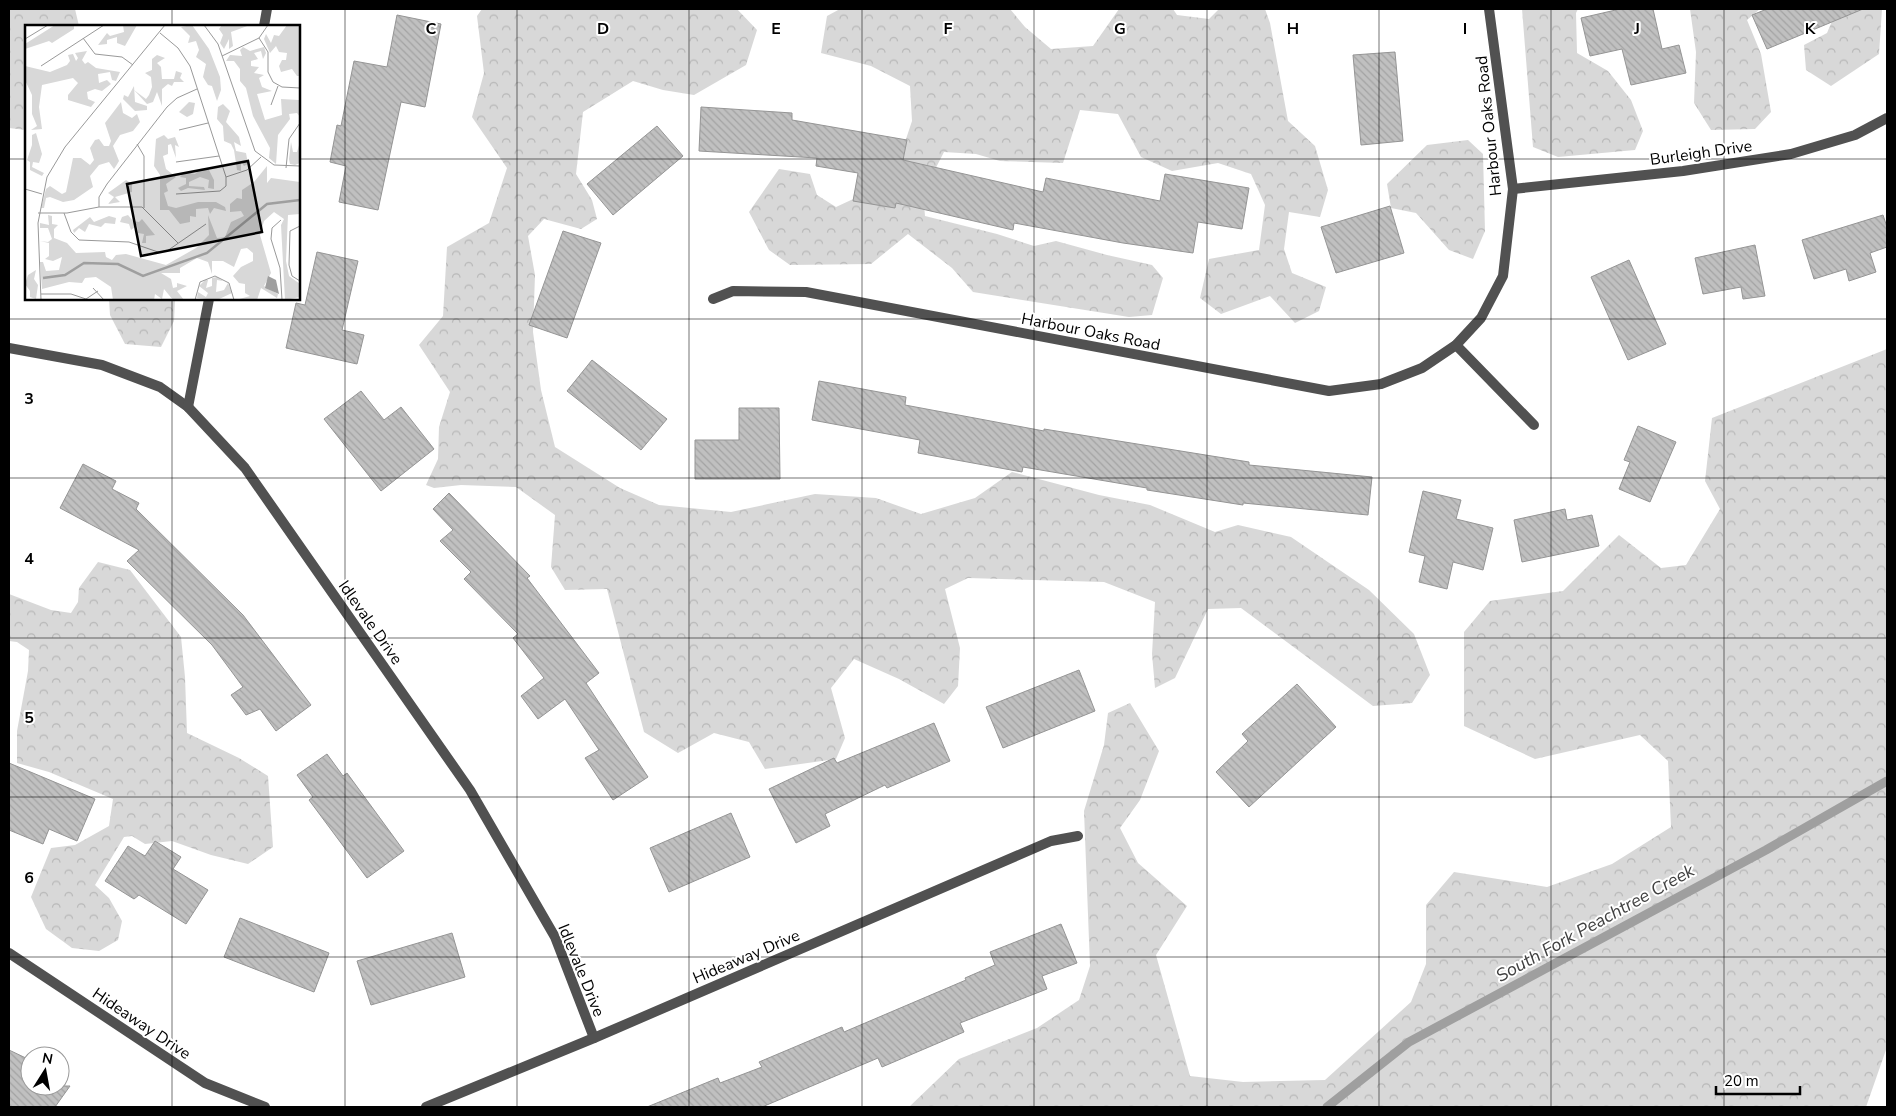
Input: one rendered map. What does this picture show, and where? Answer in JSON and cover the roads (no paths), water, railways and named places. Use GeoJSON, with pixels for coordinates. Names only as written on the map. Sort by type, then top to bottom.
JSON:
{"type":"FeatureCollection","features":[{"type":"Feature","properties":{"kind":"street"},"geometry":{"type":"LineString","coordinates":[[264,25],[267,9]]}},
{"type":"Feature","properties":{"kind":"street","name":"Harbour Oaks Road"},"geometry":{"type":"LineString","coordinates":[[713,299],[733,291],[806,292],[1328,391],[1381,384],[1422,368],[1456,345],[1481,318],[1503,276],[1513,189],[1490,9]]}},
{"type":"Feature","properties":{"kind":"street","name":"Burleigh Drive"},"geometry":{"type":"LineString","coordinates":[[1513,189],[1683,171],[1791,154],[1855,135],[1887,118]]}},
{"type":"Feature","properties":{"kind":"street"},"geometry":{"type":"LineString","coordinates":[[188,406],[209,300]]}},
{"type":"Feature","properties":{"kind":"street"},"geometry":{"type":"LineString","coordinates":[[1456,345],[1534,425]]}},
{"type":"Feature","properties":{"kind":"street","name":"Idlevale Drive"},"geometry":{"type":"LineString","coordinates":[[9,348],[102,365],[160,387],[188,406],[245,468],[470,790],[555,938],[594,1038]]}},
{"type":"Feature","properties":{"kind":"street","name":"Hideaway Drive"},"geometry":{"type":"LineString","coordinates":[[426,1107],[594,1038],[1051,841],[1078,836]]}},
{"type":"Feature","properties":{"kind":"street","name":"Hideaway Drive"},"geometry":{"type":"LineString","coordinates":[[9,953],[205,1083],[265,1107]]}},
{"type":"Feature","properties":{"kind":"waterway","name":"South Fork Peachtree Creek"},"geometry":{"type":"LineString","coordinates":[[1327,1107],[1409,1042],[1766,850],[1887,781]]}}]}
